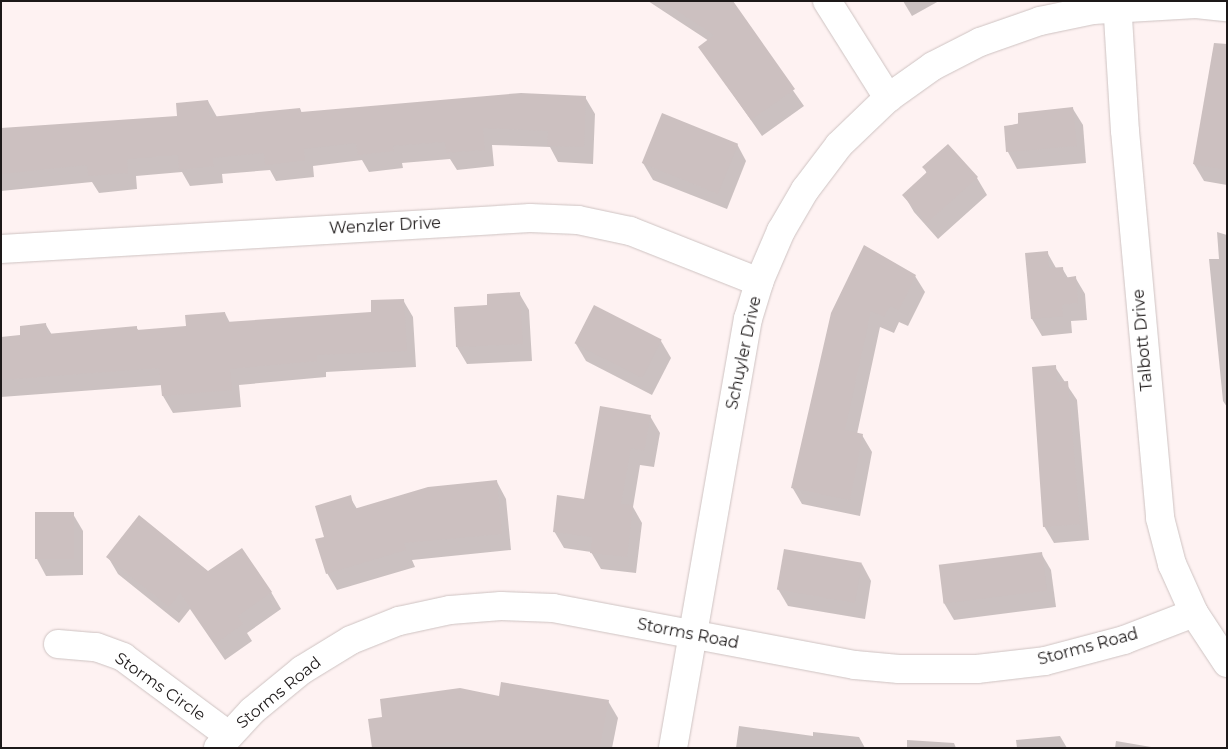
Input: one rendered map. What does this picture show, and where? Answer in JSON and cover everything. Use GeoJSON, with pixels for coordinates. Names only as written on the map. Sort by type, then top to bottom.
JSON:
{"type":"FeatureCollection","features":[{"type":"Feature","properties":{"kind":"street"},"geometry":{"type":"LineString","coordinates":[[827,1],[888,98]]}},
{"type":"Feature","properties":{"kind":"street","name":"Schuyler Drive"},"geometry":{"type":"LineString","coordinates":[[673,748],[691,634],[748,319],[759,282],[781,231],[805,190],[839,145],[888,98],[934,66],[980,42],[1040,21],[1118,4],[1196,4],[1227,7]]}},
{"type":"Feature","properties":{"kind":"street","name":"Talbott Drive"},"geometry":{"type":"LineString","coordinates":[[1118,4],[1126,151],[1160,518],[1172,564],[1194,613],[1227,663]]}},
{"type":"Feature","properties":{"kind":"street","name":"Wenzler Drive"},"geometry":{"type":"LineString","coordinates":[[1,249],[530,218],[578,220],[630,231],[759,282]]}},
{"type":"Feature","properties":{"kind":"street","name":"Storms Road"},"geometry":{"type":"LineString","coordinates":[[223,741],[302,670],[351,640],[399,621],[450,610],[501,606],[553,608],[855,665],[899,669],[977,669],[1046,662],[1124,640],[1194,613]]}},
{"type":"Feature","properties":{"kind":"street","name":"Storms Circle"},"geometry":{"type":"LineString","coordinates":[[58,644],[96,647],[123,657],[223,741]]}},
{"type":"Feature","properties":{"kind":"building"},"geometry":{"type":"Polygon","coordinates":[[[662,1],[733,1],[795,89],[751,120],[698,47],[714,35],[662,1]]]}},
{"type":"Feature","properties":{"kind":"building"},"geometry":{"type":"Polygon","coordinates":[[[1214,43],[1227,44],[1227,170],[1193,164],[1214,43]]]}},
{"type":"Feature","properties":{"kind":"building"},"geometry":{"type":"Polygon","coordinates":[[[521,93],[586,96],[584,147],[547,146],[548,131],[483,128],[485,150],[446,153],[445,142],[393,146],[394,151],[358,155],[356,143],[304,149],[305,160],[265,165],[264,153],[213,158],[214,166],[179,170],[178,155],[127,159],[128,173],[88,176],[87,165],[1,174],[1,128],[177,116],[176,103],[208,100],[210,117],[300,108],[301,112],[521,93]]]}},
{"type":"Feature","properties":{"kind":"building"},"geometry":{"type":"Polygon","coordinates":[[[1073,107],[1077,146],[1006,152],[1004,126],[1018,124],[1018,113],[1073,107]]]}},
{"type":"Feature","properties":{"kind":"building"},"geometry":{"type":"Polygon","coordinates":[[[662,113],[738,144],[718,194],[642,163],[662,113]]]}},
{"type":"Feature","properties":{"kind":"building"},"geometry":{"type":"Polygon","coordinates":[[[948,144],[978,177],[927,223],[902,195],[927,172],[922,167],[948,144]]]}},
{"type":"Feature","properties":{"kind":"building"},"geometry":{"type":"Polygon","coordinates":[[[864,245],[916,275],[899,310],[890,306],[884,317],[871,311],[845,430],[863,434],[850,500],[791,488],[831,313],[864,245]]]}},
{"type":"Feature","properties":{"kind":"building"},"geometry":{"type":"Polygon","coordinates":[[[1048,251],[1049,268],[1063,267],[1064,278],[1076,276],[1078,303],[1062,305],[1063,316],[1031,319],[1025,253],[1048,251]]]}},
{"type":"Feature","properties":{"kind":"building"},"geometry":{"type":"Polygon","coordinates":[[[520,292],[523,344],[456,347],[454,307],[487,305],[487,294],[520,292]]]}},
{"type":"Feature","properties":{"kind":"building"},"geometry":{"type":"Polygon","coordinates":[[[404,299],[407,351],[317,355],[317,361],[230,369],[232,390],[162,396],[159,368],[1,380],[1,337],[20,335],[20,326],[46,323],[47,334],[137,326],[137,330],[186,326],[185,315],[225,312],[226,322],[371,312],[371,300],[404,299]]]}},
{"type":"Feature","properties":{"kind":"building"},"geometry":{"type":"Polygon","coordinates":[[[594,305],[662,340],[642,378],[574,343],[594,305]]]}},
{"type":"Feature","properties":{"kind":"building"},"geometry":{"type":"Polygon","coordinates":[[[1056,365],[1057,382],[1068,381],[1080,524],[1043,527],[1032,367],[1056,365]]]}},
{"type":"Feature","properties":{"kind":"building"},"geometry":{"type":"Polygon","coordinates":[[[600,406],[651,415],[644,451],[631,448],[621,504],[633,505],[627,557],[590,553],[592,537],[553,532],[557,495],[584,499],[600,406]]]}},
{"type":"Feature","properties":{"kind":"building"},"geometry":{"type":"Polygon","coordinates":[[[497,480],[502,534],[404,543],[406,550],[326,574],[315,539],[324,537],[315,506],[351,495],[354,509],[428,487],[497,480]]]}},
{"type":"Feature","properties":{"kind":"building"},"geometry":{"type":"Polygon","coordinates":[[[35,512],[74,512],[74,559],[35,559],[35,512]]]}},
{"type":"Feature","properties":{"kind":"building"},"geometry":{"type":"Polygon","coordinates":[[[139,515],[208,571],[242,548],[272,592],[238,616],[243,624],[215,644],[180,593],[169,607],[106,557],[139,515]]]}},
{"type":"Feature","properties":{"kind":"building"},"geometry":{"type":"Polygon","coordinates":[[[784,549],[862,563],[855,603],[777,589],[784,549]]]}},
{"type":"Feature","properties":{"kind":"building"},"geometry":{"type":"Polygon","coordinates":[[[1042,552],[1047,591],[944,603],[939,565],[1042,552]]]}},
{"type":"Feature","properties":{"kind":"building"},"geometry":{"type":"Polygon","coordinates":[[[501,682],[609,700],[600,748],[488,748],[456,741],[415,748],[372,748],[368,719],[382,717],[380,699],[460,688],[499,696],[501,682]]]}}]}
